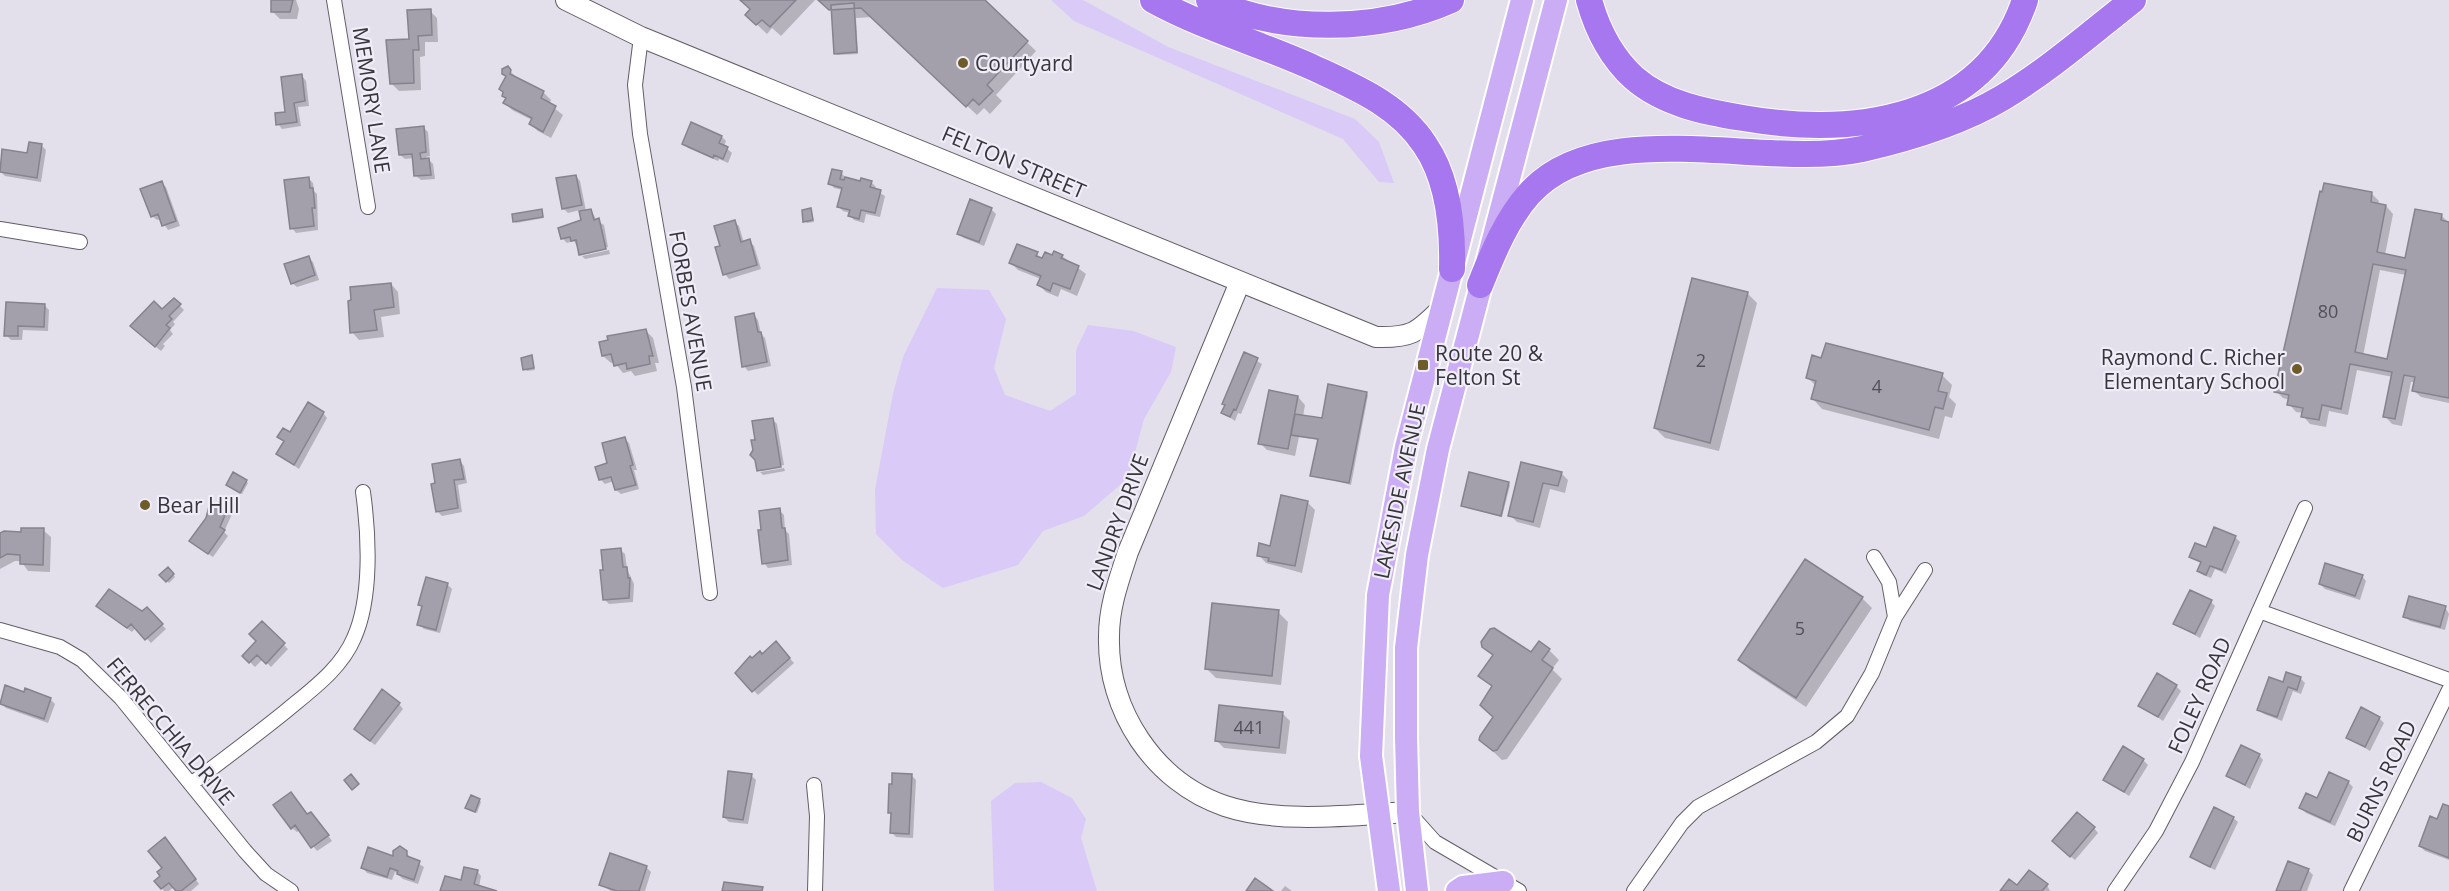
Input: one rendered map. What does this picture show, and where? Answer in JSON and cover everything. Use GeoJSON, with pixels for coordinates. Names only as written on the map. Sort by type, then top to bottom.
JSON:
{"type":"FeatureCollection","features":[{"type":"Feature","properties":{"kind":"highway"},"geometry":{"type":"LineString","coordinates":[[1153,0],[1359,88],[1406,121],[1427,147],[1437,168],[1449,213],[1452,269]]}},
{"type":"Feature","properties":{"kind":"highway"},"geometry":{"type":"LineString","coordinates":[[1209,0],[1249,14],[1277,20],[1330,24],[1399,17],[1419,13],[1451,0]]}},
{"type":"Feature","properties":{"kind":"highway"},"geometry":{"type":"LineString","coordinates":[[1589,0],[1596,24],[1613,55],[1634,78],[1665,97],[1698,111],[1780,124],[1818,125],[1853,123],[1895,116],[1925,106],[1957,90],[1981,72],[2002,47],[2016,23],[2025,0]]}},
{"type":"Feature","properties":{"kind":"highway"},"geometry":{"type":"LineString","coordinates":[[1480,285],[1500,239],[1520,205],[1539,184],[1575,162],[1591,157],[1645,151],[1814,154],[1858,150],[1885,143],[1962,118],[2001,98],[2036,76],[2133,0]]}},
{"type":"Feature","properties":{"kind":"main road","name":"LAKESIDE AVENUE"},"geometry":{"type":"LineString","coordinates":[[1389,891],[1377,814],[1371,730],[1378,595],[1406,447],[1522,0]]}},
{"type":"Feature","properties":{"kind":"main road","name":"LAKESIDE AVENUE"},"geometry":{"type":"LineString","coordinates":[[1417,891],[1408,812],[1406,659],[1412,595],[1434,468],[1556,0]]}},
{"type":"Feature","properties":{"kind":"main road"},"geometry":{"type":"LineString","coordinates":[[1457,891],[1463,887],[1511,887]]}},
{"type":"Feature","properties":{"kind":"street","name":"MEMORY LANE"},"geometry":{"type":"LineString","coordinates":[[334,0],[368,207]]}},
{"type":"Feature","properties":{"kind":"street","name":"FELTON STREET"},"geometry":{"type":"LineString","coordinates":[[566,0],[640,37],[1376,337],[1400,338],[1421,330],[1441,309]]}},
{"type":"Feature","properties":{"kind":"street","name":"FORBES AVENUE"},"geometry":{"type":"LineString","coordinates":[[640,37],[635,85],[640,135],[684,387],[710,593]]}},
{"type":"Feature","properties":{"kind":"street"},"geometry":{"type":"LineString","coordinates":[[0,229],[80,242]]}},
{"type":"Feature","properties":{"kind":"street","name":"LANDRY DRIVE"},"geometry":{"type":"LineString","coordinates":[[1239,282],[1128,552],[1117,586],[1109,637],[1114,683],[1119,702],[1131,725],[1156,760],[1179,780],[1225,806],[1270,814],[1408,812]]}},
{"type":"Feature","properties":{"kind":"street"},"geometry":{"type":"LineString","coordinates":[[191,784],[247,742],[339,664],[355,638],[365,599],[367,544],[363,492]]}},
{"type":"Feature","properties":{"kind":"street","name":"FOLEY ROAD"},"geometry":{"type":"LineString","coordinates":[[2115,891],[2145,848],[2175,796],[2305,508]]}},
{"type":"Feature","properties":{"kind":"street"},"geometry":{"type":"LineString","coordinates":[[1874,557],[1889,582],[1895,617]]}},
{"type":"Feature","properties":{"kind":"street"},"geometry":{"type":"LineString","coordinates":[[1634,891],[1682,823],[1698,807],[1816,741],[1847,716],[1872,673],[1895,617],[1925,570]]}},
{"type":"Feature","properties":{"kind":"street"},"geometry":{"type":"LineString","coordinates":[[2259,611],[2449,680]]}},
{"type":"Feature","properties":{"kind":"street","name":"FERRECCHIA DRIVE"},"geometry":{"type":"LineString","coordinates":[[0,630],[60,647],[82,660],[121,698],[266,874],[291,891]]}},
{"type":"Feature","properties":{"kind":"street","name":"BURNS ROAD"},"geometry":{"type":"LineString","coordinates":[[2351,891],[2449,690]]}},
{"type":"Feature","properties":{"kind":"street"},"geometry":{"type":"LineString","coordinates":[[814,785],[817,816],[815,891]]}},
{"type":"Feature","properties":{"kind":"street"},"geometry":{"type":"LineString","coordinates":[[1408,812],[1435,842],[1511,887]]}},
{"type":"Feature","properties":{"kind":"shaded area"},"geometry":{"type":"Polygon","coordinates":[[[1051,0],[1083,0],[1168,47],[1355,119],[1379,142],[1394,183],[1379,182],[1343,139],[1074,21],[1051,0]]]}},
{"type":"Feature","properties":{"kind":"shaded area"},"geometry":{"type":"Polygon","coordinates":[[[937,288],[989,290],[1006,319],[994,368],[1005,395],[1050,411],[1076,394],[1076,350],[1088,325],[1133,331],[1176,347],[1171,372],[1144,419],[1128,478],[1084,516],[1043,531],[1018,565],[943,588],[902,560],[876,534],[875,490],[893,394],[903,357],[937,288]]]}},
{"type":"Feature","properties":{"kind":"shaded area"},"geometry":{"type":"Polygon","coordinates":[[[1041,782],[1072,798],[1086,819],[1081,838],[1097,891],[994,891],[991,801],[1015,783],[1041,782]]]}},
{"type":"Feature","properties":{"kind":"building"},"geometry":{"type":"Polygon","coordinates":[[[271,0],[293,0],[290,12],[271,12],[271,0]]]}},
{"type":"Feature","properties":{"kind":"building"},"geometry":{"type":"Polygon","coordinates":[[[740,0],[796,0],[770,27],[762,20],[756,25],[745,15],[750,9],[740,0]]]}},
{"type":"Feature","properties":{"kind":"building","name":"Courtyard"},"geometry":{"type":"Polygon","coordinates":[[[818,0],[985,0],[1028,41],[987,85],[993,91],[979,105],[973,99],[966,107],[861,8],[829,10],[818,0]]]}},
{"type":"Feature","properties":{"kind":"building"},"geometry":{"type":"Polygon","coordinates":[[[854,3],[857,52],[834,54],[831,5],[854,3]]]}},
{"type":"Feature","properties":{"kind":"building"},"geometry":{"type":"Polygon","coordinates":[[[431,9],[432,35],[418,36],[419,50],[413,50],[414,83],[390,84],[386,40],[409,39],[407,10],[431,9]]]}},
{"type":"Feature","properties":{"kind":"building"},"geometry":{"type":"Polygon","coordinates":[[[508,66],[511,70],[510,74],[544,91],[541,98],[556,106],[543,132],[529,124],[532,118],[503,103],[506,98],[502,96],[503,92],[499,89],[506,76],[502,74],[502,69],[508,66]]]}},
{"type":"Feature","properties":{"kind":"building"},"geometry":{"type":"Polygon","coordinates":[[[302,74],[305,101],[294,103],[297,122],[276,125],[275,113],[285,112],[281,77],[302,74]]]}},
{"type":"Feature","properties":{"kind":"building"},"geometry":{"type":"Polygon","coordinates":[[[691,122],[722,136],[719,143],[728,147],[723,159],[714,155],[713,158],[682,144],[691,122]]]}},
{"type":"Feature","properties":{"kind":"building"},"geometry":{"type":"Polygon","coordinates":[[[424,126],[426,152],[420,153],[421,159],[429,158],[431,175],[414,176],[412,154],[399,155],[396,129],[424,126]]]}},
{"type":"Feature","properties":{"kind":"building"},"geometry":{"type":"Polygon","coordinates":[[[29,142],[42,144],[37,178],[0,172],[2,149],[27,153],[29,142]]]}},
{"type":"Feature","properties":{"kind":"building"},"geometry":{"type":"Polygon","coordinates":[[[832,169],[842,171],[840,179],[844,180],[845,177],[860,181],[861,178],[872,181],[870,187],[881,190],[875,213],[861,210],[859,219],[848,216],[850,210],[837,207],[842,188],[828,184],[832,169]]]}},
{"type":"Feature","properties":{"kind":"building"},"geometry":{"type":"Polygon","coordinates":[[[576,175],[582,205],[562,209],[556,178],[576,175]]]}},
{"type":"Feature","properties":{"kind":"building"},"geometry":{"type":"Polygon","coordinates":[[[309,177],[310,188],[313,188],[314,226],[290,229],[284,180],[309,177]]]}},
{"type":"Feature","properties":{"kind":"building"},"geometry":{"type":"Polygon","coordinates":[[[162,181],[176,221],[162,226],[158,214],[151,217],[140,189],[162,181]]]}},
{"type":"Feature","properties":{"kind":"building"},"geometry":{"type":"Polygon","coordinates":[[[2324,183],[2372,192],[2371,202],[2386,205],[2377,252],[2405,258],[2415,209],[2442,214],[2441,220],[2449,222],[2449,398],[2412,391],[2415,377],[2404,375],[2395,419],[2383,417],[2392,372],[2350,364],[2341,409],[2322,405],[2319,420],[2301,417],[2303,408],[2287,405],[2289,395],[2274,392],[2320,191],[2322,192],[2324,183]],[[2373,264],[2355,352],[2387,359],[2406,270],[2373,264]]]}},
{"type":"Feature","properties":{"kind":"building"},"geometry":{"type":"Polygon","coordinates":[[[970,199],[992,208],[979,242],[957,234],[970,199]]]}},
{"type":"Feature","properties":{"kind":"building"},"geometry":{"type":"Polygon","coordinates":[[[811,208],[813,220],[803,222],[802,210],[811,208]]]}},
{"type":"Feature","properties":{"kind":"building"},"geometry":{"type":"Polygon","coordinates":[[[542,209],[543,217],[513,222],[512,214],[542,209]]]}},
{"type":"Feature","properties":{"kind":"building"},"geometry":{"type":"Polygon","coordinates":[[[591,209],[594,220],[599,218],[606,249],[579,255],[576,240],[571,241],[570,237],[561,239],[558,228],[581,220],[579,211],[591,209]]]}},
{"type":"Feature","properties":{"kind":"building"},"geometry":{"type":"Polygon","coordinates":[[[735,220],[741,242],[750,239],[757,265],[723,275],[715,247],[720,246],[714,226],[735,220]]]}},
{"type":"Feature","properties":{"kind":"building"},"geometry":{"type":"Polygon","coordinates":[[[1017,244],[1038,252],[1036,256],[1042,258],[1045,252],[1052,255],[1054,251],[1063,255],[1061,258],[1079,266],[1070,289],[1053,283],[1050,291],[1037,285],[1041,276],[1009,263],[1017,244]]]}},
{"type":"Feature","properties":{"kind":"building"},"geometry":{"type":"Polygon","coordinates":[[[309,256],[315,275],[291,284],[284,264],[309,256]]]}},
{"type":"Feature","properties":{"kind":"building"},"geometry":{"type":"Polygon","coordinates":[[[1692,278],[1748,292],[1710,443],[1654,428],[1692,278]]]}},
{"type":"Feature","properties":{"kind":"building"},"geometry":{"type":"Polygon","coordinates":[[[391,283],[394,307],[374,310],[377,330],[350,333],[348,301],[351,300],[350,287],[391,283]]]}},
{"type":"Feature","properties":{"kind":"building"},"geometry":{"type":"Polygon","coordinates":[[[174,298],[181,304],[169,316],[172,319],[166,325],[170,328],[155,347],[130,326],[154,301],[162,309],[174,298]]]}},
{"type":"Feature","properties":{"kind":"building"},"geometry":{"type":"Polygon","coordinates":[[[6,302],[45,304],[44,327],[18,326],[18,336],[4,336],[6,302]]]}},
{"type":"Feature","properties":{"kind":"building"},"geometry":{"type":"Polygon","coordinates":[[[754,313],[758,332],[761,332],[767,362],[742,367],[735,317],[754,313]]]}},
{"type":"Feature","properties":{"kind":"building"},"geometry":{"type":"Polygon","coordinates":[[[646,329],[653,356],[649,356],[650,364],[627,369],[626,363],[614,366],[611,354],[602,356],[599,342],[608,340],[607,336],[646,329]]]}},
{"type":"Feature","properties":{"kind":"building"},"geometry":{"type":"Polygon","coordinates":[[[1826,343],[1943,373],[1938,391],[1947,393],[1943,409],[1935,407],[1929,430],[1811,399],[1816,381],[1806,378],[1812,355],[1821,358],[1826,343]]]}},
{"type":"Feature","properties":{"kind":"building"},"geometry":{"type":"Polygon","coordinates":[[[1244,352],[1258,358],[1236,410],[1234,409],[1230,417],[1221,413],[1225,405],[1222,404],[1244,352]]]}},
{"type":"Feature","properties":{"kind":"building"},"geometry":{"type":"Polygon","coordinates":[[[532,355],[534,368],[523,370],[521,358],[532,355]]]}},
{"type":"Feature","properties":{"kind":"building"},"geometry":{"type":"Polygon","coordinates":[[[1328,384],[1367,392],[1349,483],[1310,476],[1318,439],[1291,435],[1295,414],[1322,418],[1328,384]]]}},
{"type":"Feature","properties":{"kind":"building"},"geometry":{"type":"Polygon","coordinates":[[[1269,390],[1298,396],[1288,449],[1258,444],[1269,390]]]}},
{"type":"Feature","properties":{"kind":"building"},"geometry":{"type":"Polygon","coordinates":[[[308,402],[324,412],[294,465],[276,454],[284,441],[277,437],[283,428],[290,432],[308,402]]]}},
{"type":"Feature","properties":{"kind":"building"},"geometry":{"type":"Polygon","coordinates":[[[773,418],[781,467],[757,471],[755,460],[750,455],[753,450],[751,440],[755,440],[752,421],[773,418]]]}},
{"type":"Feature","properties":{"kind":"building"},"geometry":{"type":"Polygon","coordinates":[[[625,437],[636,485],[615,490],[611,477],[599,480],[595,467],[607,463],[602,443],[625,437]]]}},
{"type":"Feature","properties":{"kind":"building"},"geometry":{"type":"Polygon","coordinates":[[[460,459],[464,479],[454,480],[458,508],[436,512],[431,484],[435,483],[432,464],[460,459]]]}},
{"type":"Feature","properties":{"kind":"building"},"geometry":{"type":"Polygon","coordinates":[[[1521,462],[1562,472],[1558,486],[1543,483],[1533,522],[1508,516],[1521,462]]]}},
{"type":"Feature","properties":{"kind":"building"},"geometry":{"type":"Polygon","coordinates":[[[233,472],[247,480],[240,493],[226,485],[233,472]]]}},
{"type":"Feature","properties":{"kind":"building"},"geometry":{"type":"Polygon","coordinates":[[[1469,472],[1509,482],[1501,516],[1461,506],[1469,472]]]}},
{"type":"Feature","properties":{"kind":"building"},"geometry":{"type":"Polygon","coordinates":[[[1281,495],[1308,501],[1295,566],[1268,561],[1269,558],[1257,556],[1259,543],[1270,546],[1281,495]]]}},
{"type":"Feature","properties":{"kind":"building"},"geometry":{"type":"Polygon","coordinates":[[[210,502],[228,508],[220,527],[225,530],[208,554],[189,541],[206,518],[210,502]]]}},
{"type":"Feature","properties":{"kind":"building"},"geometry":{"type":"Polygon","coordinates":[[[780,508],[782,528],[785,528],[788,560],[762,564],[758,530],[761,530],[759,511],[780,508]]]}},
{"type":"Feature","properties":{"kind":"building"},"geometry":{"type":"Polygon","coordinates":[[[2214,527],[2236,536],[2222,570],[2210,566],[2206,575],[2197,571],[2201,562],[2189,557],[2195,543],[2206,547],[2214,527]]]}},
{"type":"Feature","properties":{"kind":"building"},"geometry":{"type":"Polygon","coordinates":[[[21,528],[44,528],[43,565],[20,564],[20,555],[7,554],[0,558],[0,533],[4,531],[21,532],[21,528]]]}},
{"type":"Feature","properties":{"kind":"building"},"geometry":{"type":"Polygon","coordinates":[[[621,548],[623,567],[627,567],[628,578],[630,578],[629,598],[603,600],[601,550],[621,548]]]}},
{"type":"Feature","properties":{"kind":"building"},"geometry":{"type":"Polygon","coordinates":[[[1805,559],[1863,597],[1796,698],[1738,660],[1805,559]]]}},
{"type":"Feature","properties":{"kind":"building"},"geometry":{"type":"Polygon","coordinates":[[[2325,563],[2363,575],[2355,596],[2319,584],[2325,563]]]}},
{"type":"Feature","properties":{"kind":"building"},"geometry":{"type":"Polygon","coordinates":[[[168,567],[174,574],[166,582],[159,575],[168,567]]]}},
{"type":"Feature","properties":{"kind":"building"},"geometry":{"type":"Polygon","coordinates":[[[426,577],[448,583],[436,630],[417,625],[422,606],[418,605],[426,577]]]}},
{"type":"Feature","properties":{"kind":"building"},"geometry":{"type":"Polygon","coordinates":[[[109,589],[142,611],[147,607],[163,624],[145,640],[131,624],[127,628],[96,606],[109,589]]]}},
{"type":"Feature","properties":{"kind":"building"},"geometry":{"type":"Polygon","coordinates":[[[2190,590],[2212,600],[2195,634],[2173,624],[2190,590]]]}},
{"type":"Feature","properties":{"kind":"building"},"geometry":{"type":"Polygon","coordinates":[[[2409,596],[2446,606],[2440,627],[2403,617],[2409,596]]]}},
{"type":"Feature","properties":{"kind":"building"},"geometry":{"type":"Polygon","coordinates":[[[1212,603],[1279,610],[1272,676],[1205,669],[1212,603]]]}},
{"type":"Feature","properties":{"kind":"building"},"geometry":{"type":"Polygon","coordinates":[[[262,621],[285,643],[266,664],[257,655],[249,663],[242,656],[256,641],[249,634],[262,621]]]}},
{"type":"Feature","properties":{"kind":"building"},"geometry":{"type":"Polygon","coordinates":[[[1494,628],[1531,652],[1539,641],[1550,649],[1542,660],[1553,668],[1497,750],[1493,751],[1479,740],[1493,717],[1480,705],[1492,686],[1478,676],[1493,655],[1482,647],[1481,642],[1490,629],[1494,628]]]}},
{"type":"Feature","properties":{"kind":"building"},"geometry":{"type":"Polygon","coordinates":[[[776,641],[790,658],[752,692],[735,673],[750,656],[752,658],[760,651],[762,654],[776,641]]]}},
{"type":"Feature","properties":{"kind":"building"},"geometry":{"type":"Polygon","coordinates":[[[2286,672],[2301,677],[2297,690],[2288,687],[2277,717],[2257,710],[2269,677],[2283,682],[2286,672]]]}},
{"type":"Feature","properties":{"kind":"building"},"geometry":{"type":"Polygon","coordinates":[[[2157,673],[2177,685],[2158,717],[2138,706],[2157,673]]]}},
{"type":"Feature","properties":{"kind":"building"},"geometry":{"type":"Polygon","coordinates":[[[5,685],[24,692],[25,688],[51,698],[44,719],[0,704],[5,685]]]}},
{"type":"Feature","properties":{"kind":"building"},"geometry":{"type":"Polygon","coordinates":[[[382,689],[400,703],[370,741],[354,729],[382,689]]]}},
{"type":"Feature","properties":{"kind":"building"},"geometry":{"type":"Polygon","coordinates":[[[1219,705],[1283,712],[1279,748],[1215,741],[1219,705]]]}},
{"type":"Feature","properties":{"kind":"building"},"geometry":{"type":"Polygon","coordinates":[[[2361,707],[2380,717],[2365,747],[2346,738],[2361,707]]]}},
{"type":"Feature","properties":{"kind":"building"},"geometry":{"type":"Polygon","coordinates":[[[2241,745],[2260,754],[2245,785],[2226,776],[2241,745]]]}},
{"type":"Feature","properties":{"kind":"building"},"geometry":{"type":"Polygon","coordinates":[[[2123,746],[2144,759],[2124,792],[2103,780],[2123,746]]]}},
{"type":"Feature","properties":{"kind":"building"},"geometry":{"type":"Polygon","coordinates":[[[728,771],[752,774],[743,820],[723,817],[728,771]]]}},
{"type":"Feature","properties":{"kind":"building"},"geometry":{"type":"Polygon","coordinates":[[[2329,772],[2349,781],[2330,822],[2299,808],[2306,793],[2317,798],[2329,772]]]}},
{"type":"Feature","properties":{"kind":"building"},"geometry":{"type":"Polygon","coordinates":[[[892,773],[912,774],[909,834],[890,833],[891,813],[888,813],[889,784],[892,784],[892,773]]]}},
{"type":"Feature","properties":{"kind":"building"},"geometry":{"type":"Polygon","coordinates":[[[351,774],[359,784],[352,790],[344,780],[351,774]]]}},
{"type":"Feature","properties":{"kind":"building"},"geometry":{"type":"Polygon","coordinates":[[[291,792],[307,814],[311,812],[329,835],[311,848],[295,825],[291,829],[273,805],[291,792]]]}},
{"type":"Feature","properties":{"kind":"building"},"geometry":{"type":"Polygon","coordinates":[[[471,795],[480,799],[475,812],[465,808],[471,795]]]}},
{"type":"Feature","properties":{"kind":"building"},"geometry":{"type":"Polygon","coordinates":[[[2443,804],[2449,806],[2449,858],[2419,846],[2430,816],[2437,819],[2443,804]]]}},
{"type":"Feature","properties":{"kind":"building"},"geometry":{"type":"Polygon","coordinates":[[[2214,807],[2234,817],[2210,867],[2190,857],[2214,807]]]}},
{"type":"Feature","properties":{"kind":"building"},"geometry":{"type":"Polygon","coordinates":[[[2077,812],[2095,827],[2070,857],[2052,841],[2077,812]]]}},
{"type":"Feature","properties":{"kind":"building"},"geometry":{"type":"Polygon","coordinates":[[[165,837],[196,879],[181,891],[176,891],[169,883],[161,889],[154,881],[160,876],[157,872],[162,868],[148,851],[165,837]]]}},
{"type":"Feature","properties":{"kind":"building"},"geometry":{"type":"Polygon","coordinates":[[[400,846],[407,851],[407,856],[420,861],[414,880],[397,874],[398,871],[390,868],[387,877],[361,868],[368,847],[393,856],[393,851],[400,846]]]}},
{"type":"Feature","properties":{"kind":"building"},"geometry":{"type":"Polygon","coordinates":[[[610,853],[647,866],[639,891],[617,891],[599,885],[610,853]]]}},
{"type":"Feature","properties":{"kind":"building"},"geometry":{"type":"Polygon","coordinates":[[[2288,861],[2309,869],[2300,891],[2276,891],[2288,861]]]}},
{"type":"Feature","properties":{"kind":"building"},"geometry":{"type":"Polygon","coordinates":[[[464,867],[478,870],[474,884],[497,891],[440,891],[445,876],[461,880],[464,867]]]}},
{"type":"Feature","properties":{"kind":"building"},"geometry":{"type":"Polygon","coordinates":[[[2029,870],[2048,884],[2042,891],[2000,891],[2009,879],[2017,885],[2029,870]]]}},
{"type":"Feature","properties":{"kind":"building"},"geometry":{"type":"Polygon","coordinates":[[[1255,878],[1273,891],[1246,891],[1255,878]]]}},
{"type":"Feature","properties":{"kind":"building"},"geometry":{"type":"Polygon","coordinates":[[[724,882],[763,887],[762,891],[722,891],[724,882]]]}},
{"type":"Feature","properties":{"kind":"place","name":"Courtyard"},"geometry":{"type":"Point","coordinates":[963,63]}},
{"type":"Feature","properties":{"kind":"place","name":"Route 20 & Felton St"},"geometry":{"type":"Point","coordinates":[1423,365]}},
{"type":"Feature","properties":{"kind":"place","name":"Raymond C. Richer Elementary School"},"geometry":{"type":"Point","coordinates":[2297,369]}},
{"type":"Feature","properties":{"kind":"place","name":"Bear Hill"},"geometry":{"type":"Point","coordinates":[145,505]}}]}
